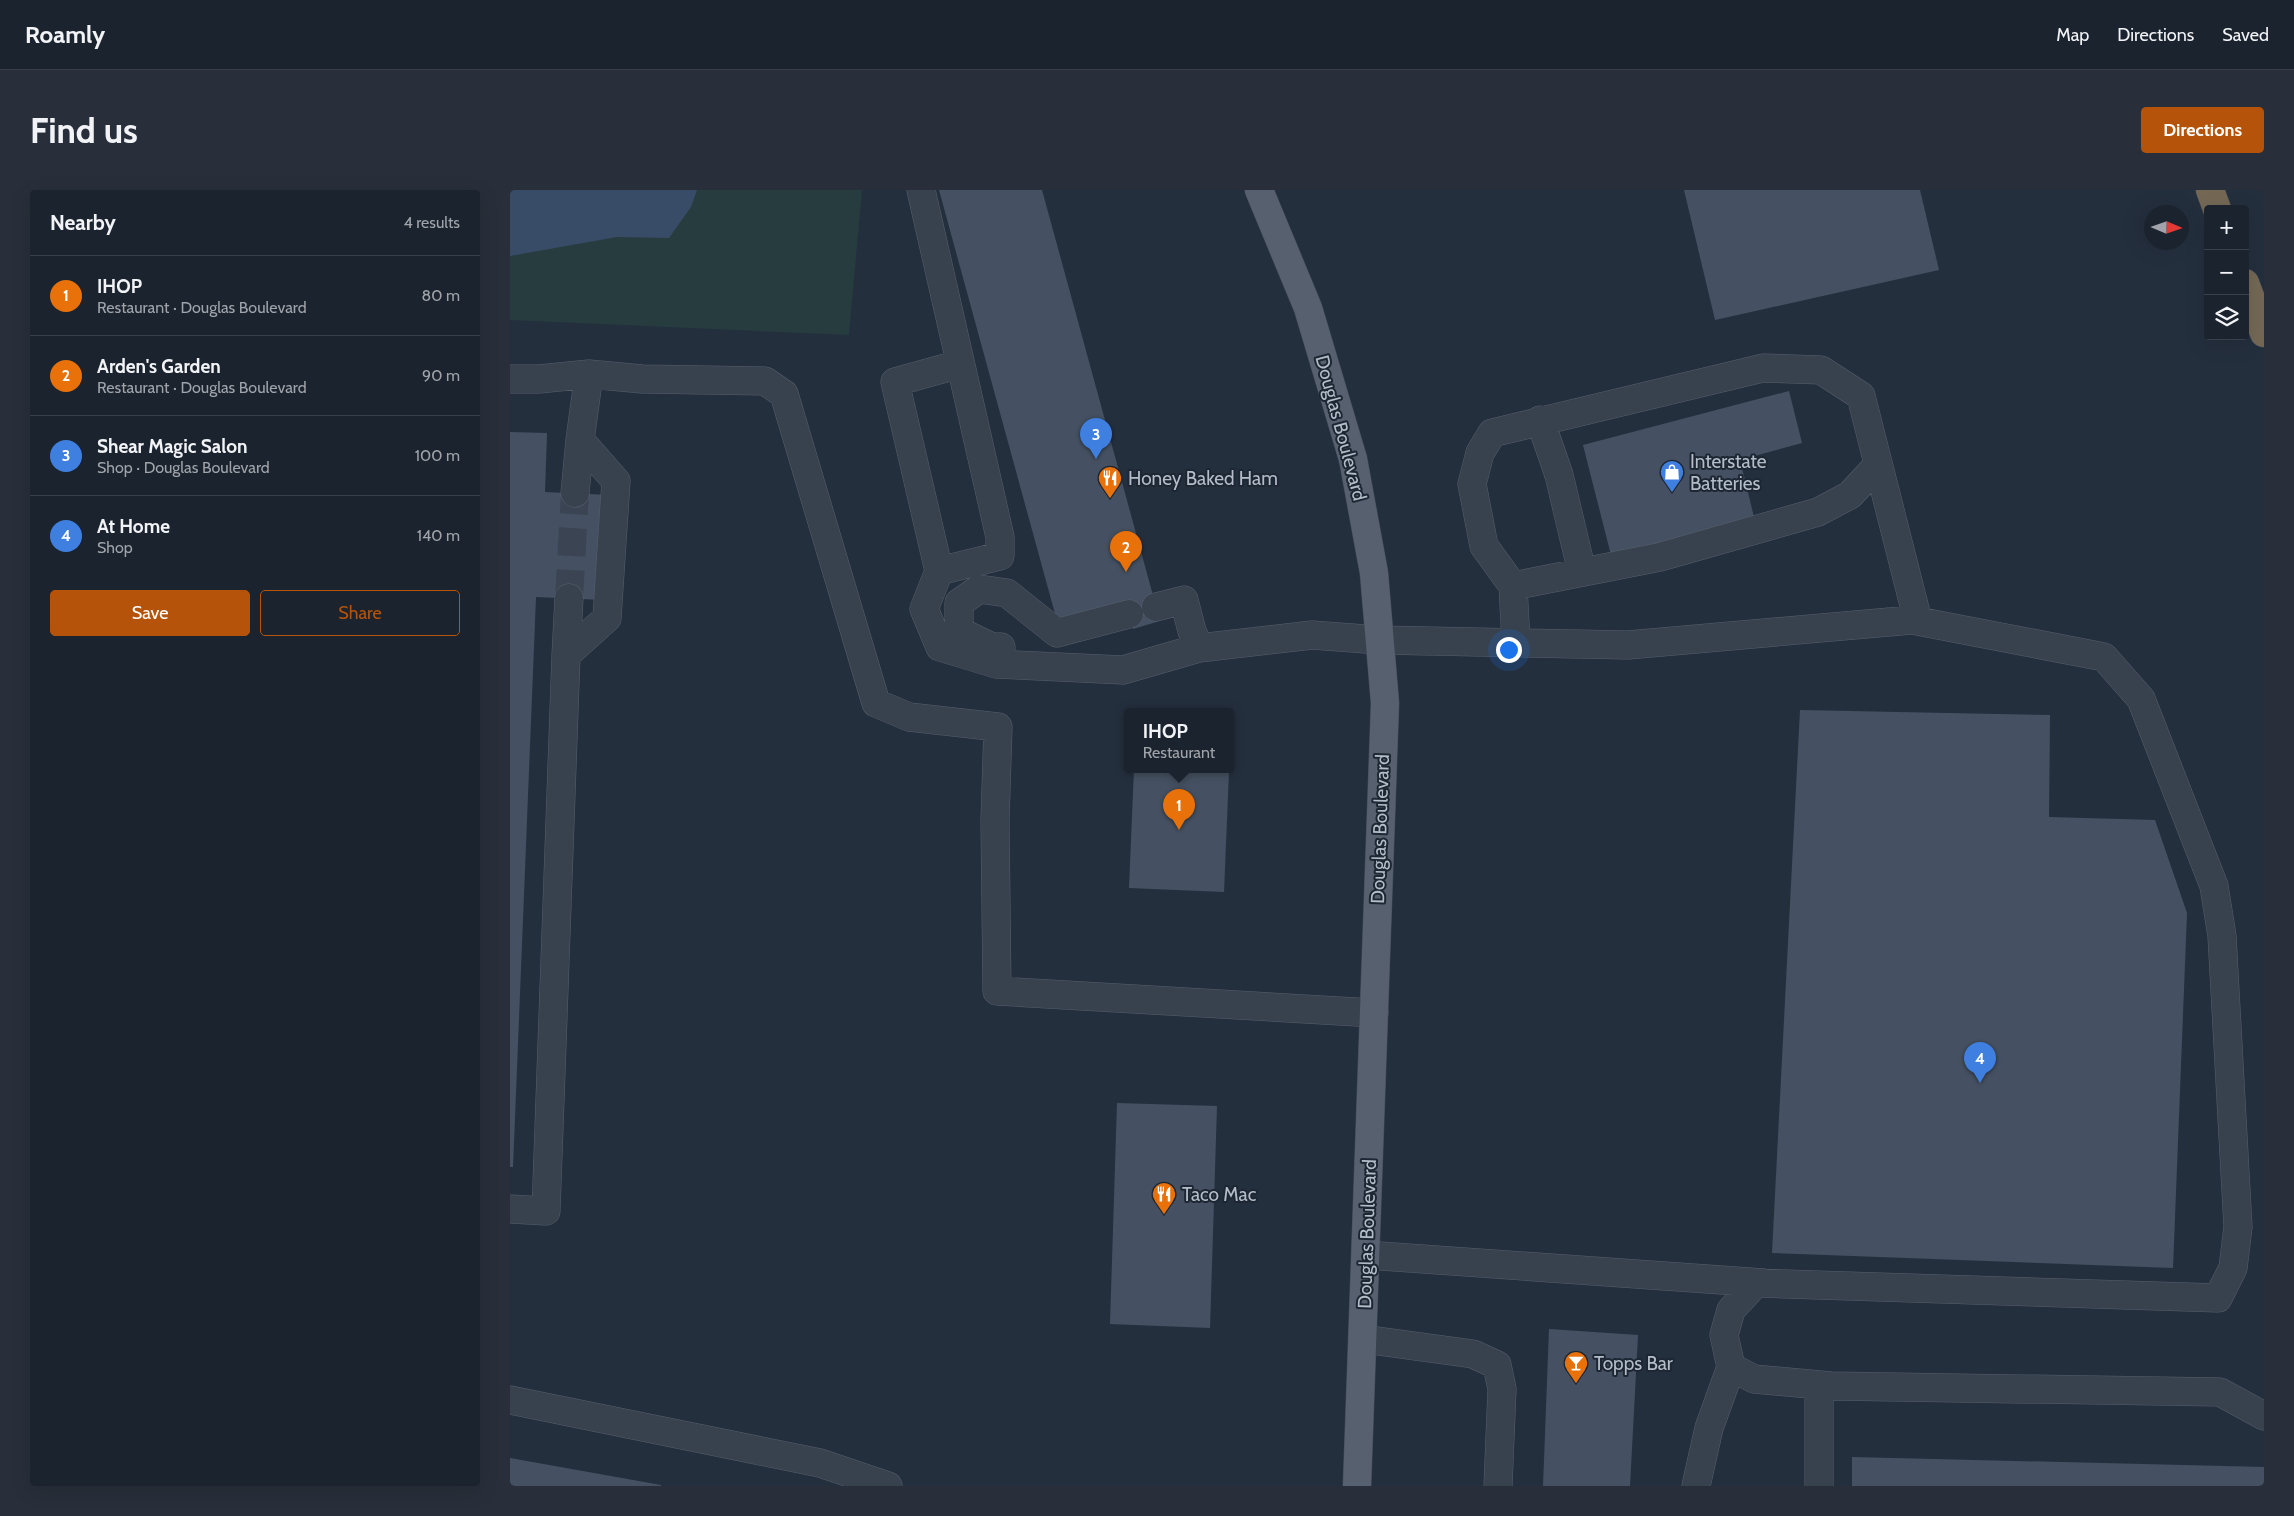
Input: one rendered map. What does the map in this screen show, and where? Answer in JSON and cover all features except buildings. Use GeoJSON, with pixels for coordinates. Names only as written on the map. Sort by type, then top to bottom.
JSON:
{"type":"FeatureCollection","features":[{"type":"Feature","properties":{"kind":"highway"},"geometry":{"type":"LineString","coordinates":[[2210,190],[2216,205]]}},
{"type":"Feature","properties":{"kind":"highway"},"geometry":{"type":"LineString","coordinates":[[2249,294],[2264,334]]}},
{"type":"Feature","properties":{"kind":"main road","name":"Douglas Boulevard"},"geometry":{"type":"LineString","coordinates":[[1259,190],[1308,308],[1353,459],[1374,572],[1385,703],[1357,1486]]}},
{"type":"Feature","properties":{"kind":"lane"},"geometry":{"type":"LineString","coordinates":[[921,190],[1000,537],[1000,556],[939,571]]}},
{"type":"Feature","properties":{"kind":"lane"},"geometry":{"type":"LineString","coordinates":[[960,364],[895,382],[939,571],[924,609],[940,646],[996,664],[1122,670],[1196,639]]}},
{"type":"Feature","properties":{"kind":"lane"},"geometry":{"type":"LineString","coordinates":[[1516,642],[1513,586],[1484,546],[1472,484],[1480,453],[1492,433],[1763,368],[1821,370],[1861,396],[1918,621]]}},
{"type":"Feature","properties":{"kind":"lane"},"geometry":{"type":"LineString","coordinates":[[576,493],[588,374]]}},
{"type":"Feature","properties":{"kind":"lane"},"geometry":{"type":"LineString","coordinates":[[510,379],[539,379],[588,374],[642,379],[765,381],[784,394],[876,703],[909,717],[998,727],[995,820],[997,991],[1374,1012]]}},
{"type":"Feature","properties":{"kind":"lane"},"geometry":{"type":"LineString","coordinates":[[1540,420],[1559,475],[1582,572]]}},
{"type":"Feature","properties":{"kind":"lane"},"geometry":{"type":"LineString","coordinates":[[566,655],[607,618],[615,499],[616,481],[580,440]]}},
{"type":"Feature","properties":{"kind":"lane"},"geometry":{"type":"LineString","coordinates":[[1513,586],[1660,557],[1818,512],[1850,496],[1878,465]]}},
{"type":"Feature","properties":{"kind":"lane"},"geometry":{"type":"LineString","coordinates":[[1129,614],[1057,633],[1007,593],[979,589],[959,604],[959,631],[992,647],[1115,652],[1196,639],[1312,635],[1380,640],[1628,644],[1918,621],[2104,657],[2141,699],[2214,886],[2222,936],[2238,1227],[2233,1268],[2218,1298],[1756,1283],[1731,1310],[1724,1335],[1732,1367],[1709,1428],[1696,1486]]}},
{"type":"Feature","properties":{"kind":"lane"},"geometry":{"type":"LineString","coordinates":[[510,1209],[546,1211],[569,598]]}},
{"type":"Feature","properties":{"kind":"lane"},"geometry":{"type":"LineString","coordinates":[[1156,607],[1184,600],[1196,639]]}},
{"type":"Feature","properties":{"kind":"lane"},"geometry":{"type":"LineString","coordinates":[[1366,1255],[1764,1283]]}},
{"type":"Feature","properties":{"kind":"lane"},"geometry":{"type":"LineString","coordinates":[[1363,1339],[1473,1354],[1497,1365],[1502,1389],[1498,1486]]}},
{"type":"Feature","properties":{"kind":"lane"},"geometry":{"type":"LineString","coordinates":[[1732,1367],[1754,1379],[1819,1385],[2220,1392],[2264,1416]]}},
{"type":"Feature","properties":{"kind":"lane"},"geometry":{"type":"LineString","coordinates":[[1819,1385],[1819,1486]]}},
{"type":"Feature","properties":{"kind":"lane"},"geometry":{"type":"LineString","coordinates":[[510,1400],[820,1463],[888,1486]]}},
{"type":"Feature","properties":{"kind":"green space"},"geometry":{"type":"Polygon","coordinates":[[[510,190],[862,190],[849,335],[510,320],[510,190]]]}},
{"type":"Feature","properties":{"kind":"water"},"geometry":{"type":"Polygon","coordinates":[[[510,190],[697,190],[691,207],[669,238],[617,237],[510,256],[510,190]]]}},
{"type":"Feature","properties":{"kind":"tunnel"},"geometry":{"type":"LineString","coordinates":[[569,598],[575,493]]}},
{"type":"Feature","properties":{"kind":"place","name":"Shear Magic Salon"},"geometry":{"type":"Point","coordinates":[1096,459]}},
{"type":"Feature","properties":{"kind":"place","name":"Interstate Batteries"},"geometry":{"type":"Point","coordinates":[1672,493]}},
{"type":"Feature","properties":{"kind":"place","name":"Honey Baked Ham"},"geometry":{"type":"Point","coordinates":[1110,499]}},
{"type":"Feature","properties":{"kind":"place","name":"Arden's Garden"},"geometry":{"type":"Point","coordinates":[1126,572]}},
{"type":"Feature","properties":{"kind":"place","name":"IHOP"},"geometry":{"type":"Point","coordinates":[1179,830]}},
{"type":"Feature","properties":{"kind":"place","name":"At Home"},"geometry":{"type":"Point","coordinates":[1980,1083]}},
{"type":"Feature","properties":{"kind":"place","name":"Taco Mac"},"geometry":{"type":"Point","coordinates":[1164,1215]}},
{"type":"Feature","properties":{"kind":"place","name":"Topps Bar"},"geometry":{"type":"Point","coordinates":[1576,1384]}}]}
